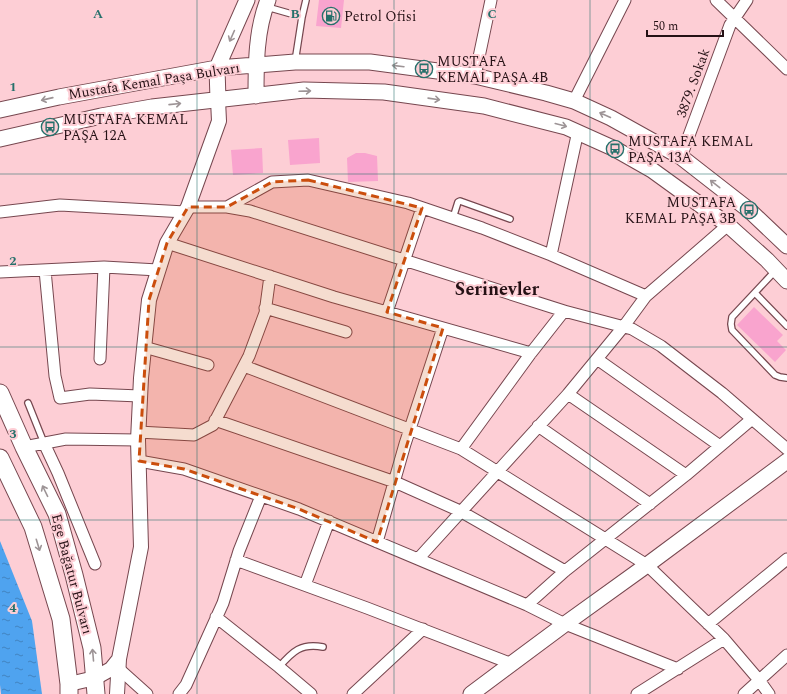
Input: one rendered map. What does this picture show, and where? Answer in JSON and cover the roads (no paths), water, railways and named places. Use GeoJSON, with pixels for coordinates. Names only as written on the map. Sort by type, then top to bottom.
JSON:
{"type":"FeatureCollection","features":[{"type":"Feature","properties":{"kind":"main road"},"geometry":{"type":"LineString","coordinates":[[218,100],[217,68],[247,0]]}},
{"type":"Feature","properties":{"kind":"main road"},"geometry":{"type":"LineString","coordinates":[[256,96],[256,65],[259,36],[266,3]]}},
{"type":"Feature","properties":{"kind":"main road","name":"Mustafa Kemal Paşa Bulvarı"},"geometry":{"type":"LineString","coordinates":[[0,110],[59,97],[217,68],[295,62],[370,62],[475,76],[546,93],[574,102],[611,118],[681,157],[749,210],[787,246]]}},
{"type":"Feature","properties":{"kind":"main road","name":"Mustafa Kemal Paşa Bulvarı"},"geometry":{"type":"LineString","coordinates":[[0,139],[101,116],[152,107],[304,90],[384,92],[484,106],[566,127],[615,149],[652,170],[728,225],[787,281]]}},
{"type":"Feature","properties":{"kind":"main road","name":"Ege Bağatur Bulvarı"},"geometry":{"type":"LineString","coordinates":[[0,393],[56,514],[74,575],[92,648],[95,686]]}},
{"type":"Feature","properties":{"kind":"main road","name":"Ege Bağatur Bulvarı"},"geometry":{"type":"LineString","coordinates":[[0,458],[33,527],[38,542],[61,619],[69,689]]}},
{"type":"Feature","properties":{"kind":"main road"},"geometry":{"type":"LineString","coordinates":[[471,694],[787,461]]}},
{"type":"Feature","properties":{"kind":"street"},"geometry":{"type":"LineString","coordinates":[[475,76],[491,0]]}},
{"type":"Feature","properties":{"kind":"street"},"geometry":{"type":"LineString","coordinates":[[574,102],[625,0]]}},
{"type":"Feature","properties":{"kind":"street"},"geometry":{"type":"LineString","coordinates":[[716,0],[787,69]]}},
{"type":"Feature","properties":{"kind":"street","name":"3879. Sokak"},"geometry":{"type":"LineString","coordinates":[[681,157],[730,25],[747,0]]}},
{"type":"Feature","properties":{"kind":"street"},"geometry":{"type":"LineString","coordinates":[[117,694],[119,663],[128,605],[141,547],[138,436],[140,396],[149,300],[167,243],[187,209],[219,121],[218,100]]}},
{"type":"Feature","properties":{"kind":"street"},"geometry":{"type":"LineString","coordinates":[[551,255],[578,132]]}},
{"type":"Feature","properties":{"kind":"street"},"geometry":{"type":"LineString","coordinates":[[227,206],[272,182],[308,180],[408,203],[453,218],[551,255],[646,296]]}},
{"type":"Feature","properties":{"kind":"street"},"geometry":{"type":"LineString","coordinates":[[0,212],[60,206],[187,209],[227,206],[250,211],[564,311],[632,329],[661,346],[722,392],[787,450]]}},
{"type":"Feature","properties":{"kind":"street"},"geometry":{"type":"LineString","coordinates":[[387,312],[422,208]]}},
{"type":"Feature","properties":{"kind":"street"},"geometry":{"type":"LineString","coordinates":[[418,559],[460,511],[568,394],[624,326],[646,296],[728,225]]}},
{"type":"Feature","properties":{"kind":"street"},"geometry":{"type":"LineString","coordinates":[[167,243],[334,297],[531,353]]}},
{"type":"Feature","properties":{"kind":"street"},"geometry":{"type":"LineString","coordinates":[[0,272],[104,267],[158,270]]}},
{"type":"Feature","properties":{"kind":"street"},"geometry":{"type":"LineString","coordinates":[[100,359],[104,267]]}},
{"type":"Feature","properties":{"kind":"street"},"geometry":{"type":"LineString","coordinates":[[45,270],[55,376],[60,398],[90,394],[140,396]]}},
{"type":"Feature","properties":{"kind":"street"},"geometry":{"type":"LineString","coordinates":[[24,447],[66,440],[194,434],[213,425],[244,366],[257,335],[266,308],[270,276]]}},
{"type":"Feature","properties":{"kind":"street"},"geometry":{"type":"LineString","coordinates":[[266,308],[346,332]]}},
{"type":"Feature","properties":{"kind":"street"},"geometry":{"type":"LineString","coordinates":[[461,449],[531,353],[564,311]]}},
{"type":"Feature","properties":{"kind":"street"},"geometry":{"type":"LineString","coordinates":[[377,542],[410,430],[443,328]]}},
{"type":"Feature","properties":{"kind":"street"},"geometry":{"type":"LineString","coordinates":[[144,348],[208,365]]}},
{"type":"Feature","properties":{"kind":"street"},"geometry":{"type":"LineString","coordinates":[[597,359],[720,446]]}},
{"type":"Feature","properties":{"kind":"street"},"geometry":{"type":"LineString","coordinates":[[244,366],[461,449],[497,471],[647,565],[724,639],[759,680],[768,694]]}},
{"type":"Feature","properties":{"kind":"street"},"geometry":{"type":"LineString","coordinates":[[568,394],[686,475]]}},
{"type":"Feature","properties":{"kind":"street"},"geometry":{"type":"LineString","coordinates":[[527,605],[566,571],[686,475],[752,419]]}},
{"type":"Feature","properties":{"kind":"street"},"geometry":{"type":"LineString","coordinates":[[216,420],[395,482],[460,511],[566,571]]}},
{"type":"Feature","properties":{"kind":"street"},"geometry":{"type":"LineString","coordinates":[[538,426],[650,504]]}},
{"type":"Feature","properties":{"kind":"street"},"geometry":{"type":"LineString","coordinates":[[44,443],[58,473],[95,564]]}},
{"type":"Feature","properties":{"kind":"street"},"geometry":{"type":"LineString","coordinates":[[139,461],[184,469],[299,509],[527,605],[565,624],[678,669]]}},
{"type":"Feature","properties":{"kind":"street"},"geometry":{"type":"LineString","coordinates":[[179,694],[186,685],[223,603],[236,560],[261,496]]}},
{"type":"Feature","properties":{"kind":"street"},"geometry":{"type":"LineString","coordinates":[[305,585],[328,521]]}},
{"type":"Feature","properties":{"kind":"street"},"geometry":{"type":"LineString","coordinates":[[708,624],[787,559]]}},
{"type":"Feature","properties":{"kind":"street"},"geometry":{"type":"LineString","coordinates":[[236,560],[423,629],[512,664]]}},
{"type":"Feature","properties":{"kind":"street"},"geometry":{"type":"LineString","coordinates":[[216,617],[311,694]]}},
{"type":"Feature","properties":{"kind":"street"},"geometry":{"type":"LineString","coordinates":[[353,694],[423,629]]}},
{"type":"Feature","properties":{"kind":"street"},"geometry":{"type":"LineString","coordinates":[[637,694],[724,639]]}},
{"type":"Feature","properties":{"kind":"street"},"geometry":{"type":"LineString","coordinates":[[744,694],[787,655]]}},
{"type":"Feature","properties":{"kind":"street"},"geometry":{"type":"LineString","coordinates":[[69,689],[95,686],[111,669],[119,663]]}},
{"type":"Feature","properties":{"kind":"street"},"geometry":{"type":"LineString","coordinates":[[119,663],[147,694]]}},
{"type":"Feature","properties":{"kind":"lane"},"geometry":{"type":"LineString","coordinates":[[295,62],[306,0]]}},
{"type":"Feature","properties":{"kind":"lane"},"geometry":{"type":"LineString","coordinates":[[266,3],[302,17]]}},
{"type":"Feature","properties":{"kind":"lane"},"geometry":{"type":"LineString","coordinates":[[453,218],[456,205],[460,201],[510,219]]}},
{"type":"Feature","properties":{"kind":"lane"},"geometry":{"type":"LineString","coordinates":[[776,270],[732,317],[731,327],[775,375],[787,378]]}},
{"type":"Feature","properties":{"kind":"lane"},"geometry":{"type":"LineString","coordinates":[[755,293],[787,326]]}},
{"type":"Feature","properties":{"kind":"lane"},"geometry":{"type":"LineString","coordinates":[[28,403],[44,443]]}},
{"type":"Feature","properties":{"kind":"lane"},"geometry":{"type":"LineString","coordinates":[[279,667],[298,648],[310,646],[323,648]]}},
{"type":"Feature","properties":{"kind":"water"},"geometry":{"type":"Polygon","coordinates":[[[0,541],[32,621],[42,694],[1,694],[0,541]]]}},
{"type":"Feature","properties":{"kind":"place","name":"Petrol Ofisi"},"geometry":{"type":"Point","coordinates":[331,16]}},
{"type":"Feature","properties":{"kind":"place","name":"MUSTAFA KEMAL PAŞA 4B"},"geometry":{"type":"Point","coordinates":[424,69]}},
{"type":"Feature","properties":{"kind":"place","name":"MUSTAFA KEMAL PAŞA 12A"},"geometry":{"type":"Point","coordinates":[50,127]}},
{"type":"Feature","properties":{"kind":"place","name":"MUSTAFA KEMAL PAŞA 13A"},"geometry":{"type":"Point","coordinates":[615,149]}},
{"type":"Feature","properties":{"kind":"place","name":"MUSTAFA KEMAL PAŞA 3B"},"geometry":{"type":"Point","coordinates":[749,210]}},
{"type":"Feature","properties":{"kind":"district","name":"Serinevler"},"geometry":{"type":"Point","coordinates":[497,289]}}]}
